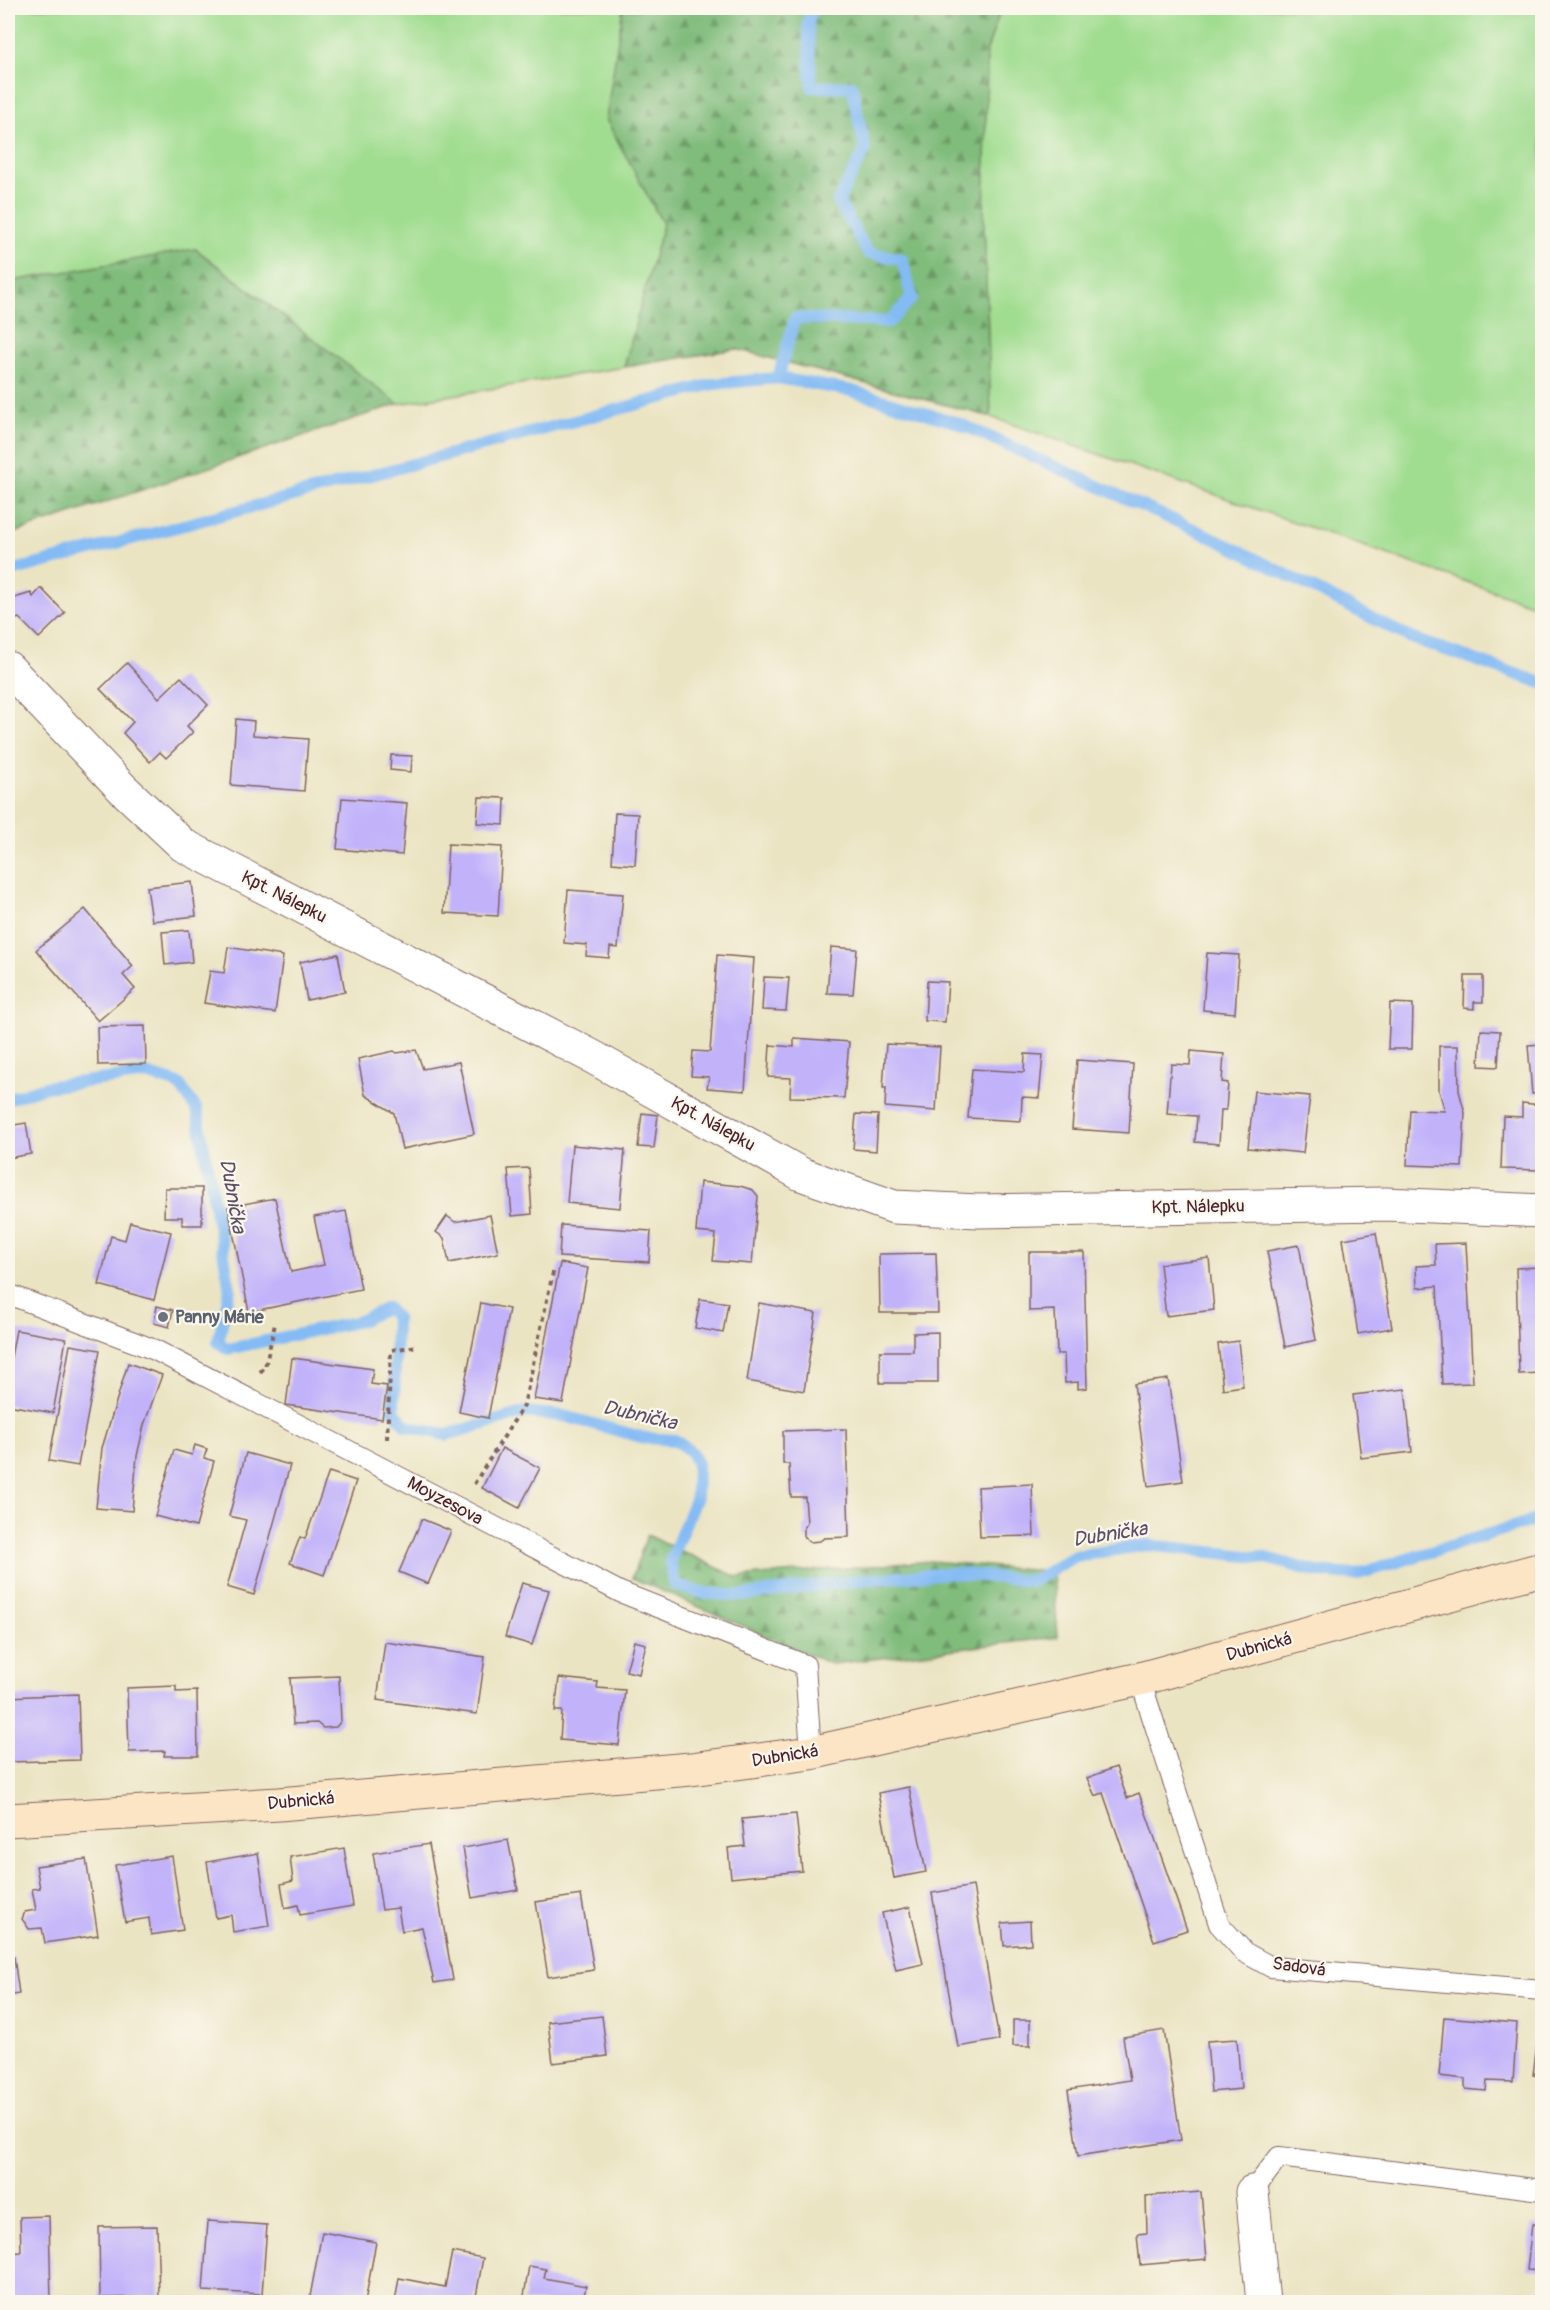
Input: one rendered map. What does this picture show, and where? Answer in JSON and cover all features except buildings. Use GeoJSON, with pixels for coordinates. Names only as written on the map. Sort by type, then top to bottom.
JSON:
{"type":"FeatureCollection","features":[{"type":"Feature","properties":{"kind":"street","name":"Kpt. Nálepku"},"geometry":{"type":"LineString","coordinates":[[8,668],[122,788],[183,845],[591,1056],[801,1173],[894,1207],[979,1211],[1385,1203],[1542,1211]]}},
{"type":"Feature","properties":{"kind":"street","name":"Dubnická"},"geometry":{"type":"LineString","coordinates":[[8,1820],[279,1803],[691,1769],[811,1753],[1140,1679],[1542,1569]]}},
{"type":"Feature","properties":{"kind":"street"},"geometry":{"type":"LineString","coordinates":[[1252,2192],[1263,2302]]}},
{"type":"Feature","properties":{"kind":"lane","name":"Moyzesova"},"geometry":{"type":"LineString","coordinates":[[8,1294],[155,1350],[620,1592],[805,1665],[811,1753]]}},
{"type":"Feature","properties":{"kind":"lane","name":"Sadová"},"geometry":{"type":"LineString","coordinates":[[1140,1679],[1219,1924],[1244,1952],[1271,1967],[1542,1990]]}},
{"type":"Feature","properties":{"kind":"lane"},"geometry":{"type":"LineString","coordinates":[[1252,2192],[1279,2157],[1542,2190]]}},
{"type":"Feature","properties":{"kind":"path"},"geometry":{"type":"LineString","coordinates":[[459,1508],[524,1405],[554,1268]]}},
{"type":"Feature","properties":{"kind":"path"},"geometry":{"type":"LineString","coordinates":[[270,1346],[275,1324]]}},
{"type":"Feature","properties":{"kind":"path"},"geometry":{"type":"LineString","coordinates":[[386,1470],[391,1350],[418,1346]]}},
{"type":"Feature","properties":{"kind":"green space"},"geometry":{"type":"Polygon","coordinates":[[[8,8],[623,8],[606,119],[663,224],[624,367],[398,404],[196,249],[8,282],[8,8]]]}},
{"type":"Feature","properties":{"kind":"green space"},"geometry":{"type":"Polygon","coordinates":[[[623,8],[1001,8],[987,50],[984,225],[991,417],[736,349],[624,367],[663,224],[606,119],[623,8]]]}},
{"type":"Feature","properties":{"kind":"green space"},"geometry":{"type":"Polygon","coordinates":[[[1001,8],[1542,8],[1542,608],[991,417],[984,225],[987,50],[1001,8]]]}},
{"type":"Feature","properties":{"kind":"green space"},"geometry":{"type":"Polygon","coordinates":[[[195,249],[398,404],[8,535],[8,282],[195,249]]]}},
{"type":"Feature","properties":{"kind":"green space"},"geometry":{"type":"Polygon","coordinates":[[[647,1535],[737,1577],[931,1561],[1053,1572],[1058,1637],[831,1664],[632,1578],[647,1535]]]}},
{"type":"Feature","properties":{"kind":"waterway"},"geometry":{"type":"LineString","coordinates":[[778,378],[795,318],[889,322],[912,298],[902,259],[868,253],[838,201],[865,150],[852,86],[812,87],[808,23],[812,8]]}},
{"type":"Feature","properties":{"kind":"waterway"},"geometry":{"type":"LineString","coordinates":[[8,572],[713,384],[778,378],[852,391],[958,423],[1220,541],[1411,638],[1542,683]]}},
{"type":"Feature","properties":{"kind":"waterway","name":"Dubnička"},"geometry":{"type":"LineString","coordinates":[[8,1099],[45,1087],[146,1074],[179,1084],[197,1110],[230,1289],[218,1342],[228,1349],[360,1321],[387,1308],[396,1318],[394,1411],[406,1426],[446,1435],[526,1412],[564,1416],[645,1438],[675,1440],[691,1452],[697,1464],[696,1497],[670,1562],[675,1585],[703,1593],[741,1596],[860,1580],[951,1573],[1033,1581],[1075,1556],[1147,1545],[1266,1558],[1317,1572],[1355,1575],[1542,1518]]}},
{"type":"Feature","properties":{"kind":"place","name":"Panny Márie"},"geometry":{"type":"Point","coordinates":[163,1317]}}]}
